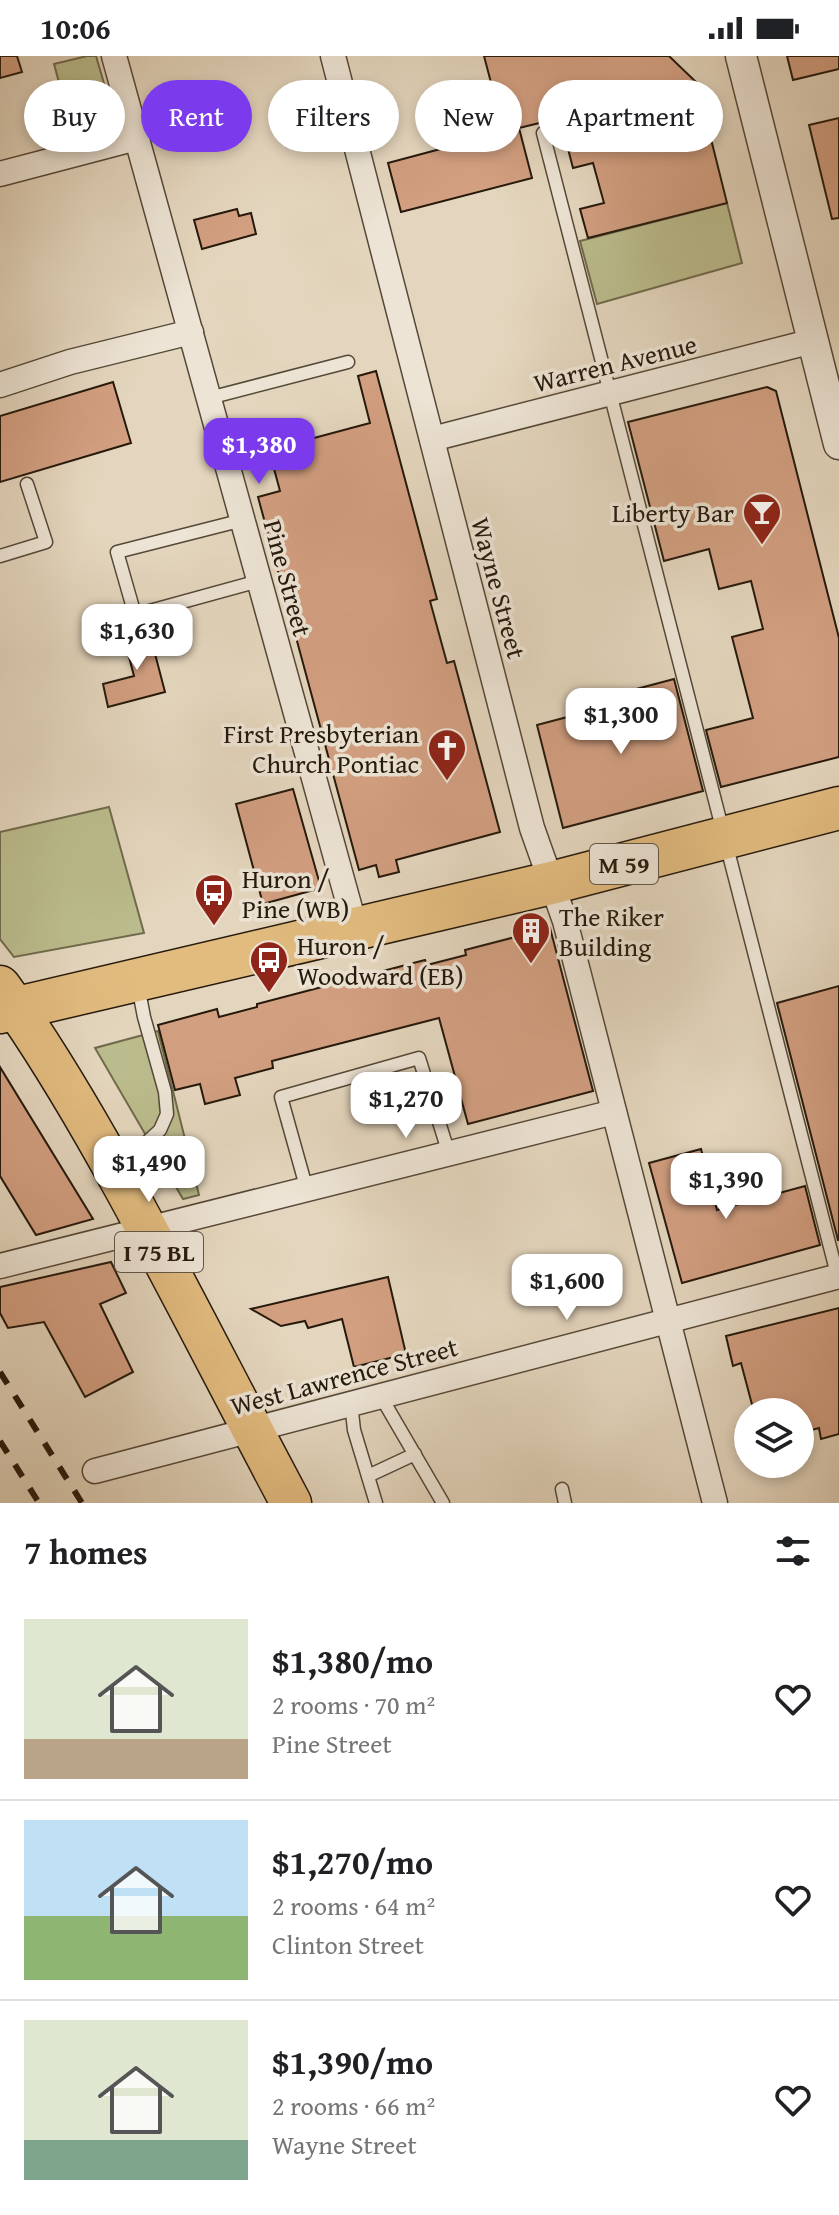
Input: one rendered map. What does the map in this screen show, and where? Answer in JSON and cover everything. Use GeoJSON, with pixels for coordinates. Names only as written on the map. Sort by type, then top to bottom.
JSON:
{"type":"FeatureCollection","features":[{"type":"Feature","properties":{"kind":"highway","name":"M 59"},"geometry":{"type":"LineString","coordinates":[[5,1002],[136,979],[356,930],[839,808]]}},
{"type":"Feature","properties":{"kind":"main road","name":"I 75 BL"},"geometry":{"type":"LineString","coordinates":[[5,1002],[90,1126],[291,1503]]}},
{"type":"Feature","properties":{"kind":"street","name":"Pine Street"},"geometry":{"type":"LineString","coordinates":[[114,56],[356,930]]}},
{"type":"Feature","properties":{"kind":"street","name":"Wayne Street"},"geometry":{"type":"LineString","coordinates":[[333,56],[532,828],[565,921],[715,1503]]}},
{"type":"Feature","properties":{"kind":"street"},"geometry":{"type":"LineString","coordinates":[[727,56],[749,87]]}},
{"type":"Feature","properties":{"kind":"street"},"geometry":{"type":"LineString","coordinates":[[741,56],[839,444]]}},
{"type":"Feature","properties":{"kind":"street"},"geometry":{"type":"LineString","coordinates":[[0,174],[137,138]]}},
{"type":"Feature","properties":{"kind":"street"},"geometry":{"type":"LineString","coordinates":[[0,385],[70,362],[191,332]]}},
{"type":"Feature","properties":{"kind":"street","name":"Warren Avenue"},"geometry":{"type":"LineString","coordinates":[[432,439],[813,341]]}},
{"type":"Feature","properties":{"kind":"street"},"geometry":{"type":"LineString","coordinates":[[0,1266],[614,1112]]}},
{"type":"Feature","properties":{"kind":"street","name":"West Lawrence Street"},"geometry":{"type":"LineString","coordinates":[[95,1471],[839,1278]]}},
{"type":"Feature","properties":{"kind":"lane"},"geometry":{"type":"LineString","coordinates":[[548,152],[839,1278]]}},
{"type":"Feature","properties":{"kind":"lane"},"geometry":{"type":"LineString","coordinates":[[209,398],[348,362]]}},
{"type":"Feature","properties":{"kind":"lane"},"geometry":{"type":"LineString","coordinates":[[0,556],[46,542],[27,484]]}},
{"type":"Feature","properties":{"kind":"lane"},"geometry":{"type":"LineString","coordinates":[[243,520],[117,552],[135,615],[259,581]]}},
{"type":"Feature","properties":{"kind":"lane"},"geometry":{"type":"LineString","coordinates":[[110,1162],[147,1142],[160,1130],[167,1114],[165,1092],[136,979]]}},
{"type":"Feature","properties":{"kind":"lane"},"geometry":{"type":"LineString","coordinates":[[307,1190],[281,1097],[419,1058],[449,1154]]}},
{"type":"Feature","properties":{"kind":"lane"},"geometry":{"type":"LineString","coordinates":[[380,1395],[443,1503]]}},
{"type":"Feature","properties":{"kind":"lane"},"geometry":{"type":"LineString","coordinates":[[351,1403],[354,1430],[376,1503]]}},
{"type":"Feature","properties":{"kind":"lane"},"geometry":{"type":"LineString","coordinates":[[368,1476],[415,1454]]}},
{"type":"Feature","properties":{"kind":"lane"},"geometry":{"type":"LineString","coordinates":[[562,1489],[565,1503]]}},
{"type":"Feature","properties":{"kind":"green space"},"geometry":{"type":"Polygon","coordinates":[[[96,56],[103,80],[58,80],[54,64],[96,56]]]}},
{"type":"Feature","properties":{"kind":"green space"},"geometry":{"type":"Polygon","coordinates":[[[727,203],[742,263],[597,304],[580,241],[727,203]]]}},
{"type":"Feature","properties":{"kind":"green space"},"geometry":{"type":"Polygon","coordinates":[[[109,807],[144,933],[14,957],[0,939],[0,832],[109,807]]]}},
{"type":"Feature","properties":{"kind":"green space"},"geometry":{"type":"Polygon","coordinates":[[[158,1031],[199,1195],[183,1199],[95,1048],[158,1031]]]}},
{"type":"Feature","properties":{"kind":"building"},"geometry":{"type":"Polygon","coordinates":[[[0,56],[17,56],[22,72],[0,78],[0,56]]]}},
{"type":"Feature","properties":{"kind":"building"},"geometry":{"type":"Polygon","coordinates":[[[484,56],[669,56],[694,80],[538,80],[538,123],[522,127],[522,80],[490,80],[484,56]]]}},
{"type":"Feature","properties":{"kind":"building"},"geometry":{"type":"Polygon","coordinates":[[[787,56],[839,56],[839,69],[793,80],[787,56]]]}},
{"type":"Feature","properties":{"kind":"building"},"geometry":{"type":"Polygon","coordinates":[[[839,118],[839,218],[832,219],[809,125],[839,118]]]}},
{"type":"Feature","properties":{"kind":"building"},"geometry":{"type":"Polygon","coordinates":[[[522,140],[532,178],[401,212],[388,163],[429,152],[522,152],[522,140]]]}},
{"type":"Feature","properties":{"kind":"building"},"geometry":{"type":"Polygon","coordinates":[[[569,152],[714,152],[727,203],[588,238],[580,209],[604,203],[593,163],[573,168],[569,152]]]}},
{"type":"Feature","properties":{"kind":"building"},"geometry":{"type":"Polygon","coordinates":[[[237,209],[239,216],[251,213],[256,234],[202,249],[194,220],[237,209]]]}},
{"type":"Feature","properties":{"kind":"building"},"geometry":{"type":"Polygon","coordinates":[[[376,371],[437,599],[430,601],[447,663],[454,661],[500,832],[396,860],[399,872],[379,877],[376,865],[359,870],[258,497],[280,491],[269,450],[370,423],[358,376],[376,371]]]}},
{"type":"Feature","properties":{"kind":"building"},"geometry":{"type":"Polygon","coordinates":[[[113,382],[131,443],[0,482],[0,416],[113,382]]]}},
{"type":"Feature","properties":{"kind":"building"},"geometry":{"type":"Polygon","coordinates":[[[767,387],[776,391],[839,638],[839,757],[721,787],[706,730],[753,718],[732,637],[763,629],[751,581],[719,589],[709,549],[664,561],[628,422],[767,387]]]}},
{"type":"Feature","properties":{"kind":"building"},"geometry":{"type":"Polygon","coordinates":[[[148,627],[165,692],[108,707],[103,684],[134,676],[123,634],[148,627]]]}},
{"type":"Feature","properties":{"kind":"building"},"geometry":{"type":"Polygon","coordinates":[[[674,679],[703,791],[563,828],[537,725],[628,701],[625,692],[674,679]]]}},
{"type":"Feature","properties":{"kind":"building"},"geometry":{"type":"Polygon","coordinates":[[[293,789],[321,888],[263,904],[236,804],[293,789]]]}},
{"type":"Feature","properties":{"kind":"building"},"geometry":{"type":"Polygon","coordinates":[[[550,928],[593,1091],[468,1124],[439,1018],[272,1061],[273,1068],[235,1078],[240,1095],[205,1104],[200,1084],[175,1090],[158,1025],[217,1009],[219,1017],[425,960],[427,965],[466,955],[465,950],[550,928]]]}},
{"type":"Feature","properties":{"kind":"building"},"geometry":{"type":"Polygon","coordinates":[[[839,986],[839,1240],[838,1240],[777,1003],[839,986]]]}},
{"type":"Feature","properties":{"kind":"building"},"geometry":{"type":"Polygon","coordinates":[[[0,1067],[93,1219],[36,1235],[0,1176],[0,1067]]]}},
{"type":"Feature","properties":{"kind":"building"},"geometry":{"type":"Polygon","coordinates":[[[701,1149],[717,1210],[805,1186],[820,1245],[682,1283],[649,1163],[701,1149]]]}},
{"type":"Feature","properties":{"kind":"building"},"geometry":{"type":"Polygon","coordinates":[[[111,1262],[126,1293],[100,1304],[133,1372],[85,1397],[44,1322],[8,1328],[0,1313],[0,1287],[111,1262]]]}},
{"type":"Feature","properties":{"kind":"building"},"geometry":{"type":"Polygon","coordinates":[[[388,1277],[406,1354],[354,1367],[342,1319],[308,1328],[305,1321],[281,1326],[251,1309],[388,1277]]]}},
{"type":"Feature","properties":{"kind":"building"},"geometry":{"type":"Polygon","coordinates":[[[839,1308],[839,1434],[821,1439],[819,1428],[814,1429],[814,1398],[750,1398],[741,1363],[733,1366],[726,1336],[839,1308]]]}},
{"type":"Feature","properties":{"kind":"railway"},"geometry":{"type":"LineString","coordinates":[[0,1372],[82,1503]]}},
{"type":"Feature","properties":{"kind":"railway"},"geometry":{"type":"LineString","coordinates":[[0,1441],[39,1503]]}},
{"type":"Feature","properties":{"kind":"place","name":"Liberty Bar"},"geometry":{"type":"Point","coordinates":[762,546]}},
{"type":"Feature","properties":{"kind":"place","name":"First Presbyterian Church Pontiac"},"geometry":{"type":"Point","coordinates":[447,782]}},
{"type":"Feature","properties":{"kind":"place","name":"Huron / Pine (WB)"},"geometry":{"type":"Point","coordinates":[214,927]}},
{"type":"Feature","properties":{"kind":"place","name":"The Riker Building"},"geometry":{"type":"Point","coordinates":[531,965]}},
{"type":"Feature","properties":{"kind":"place","name":"Huron / Woodward (EB)"},"geometry":{"type":"Point","coordinates":[269,994]}}]}
